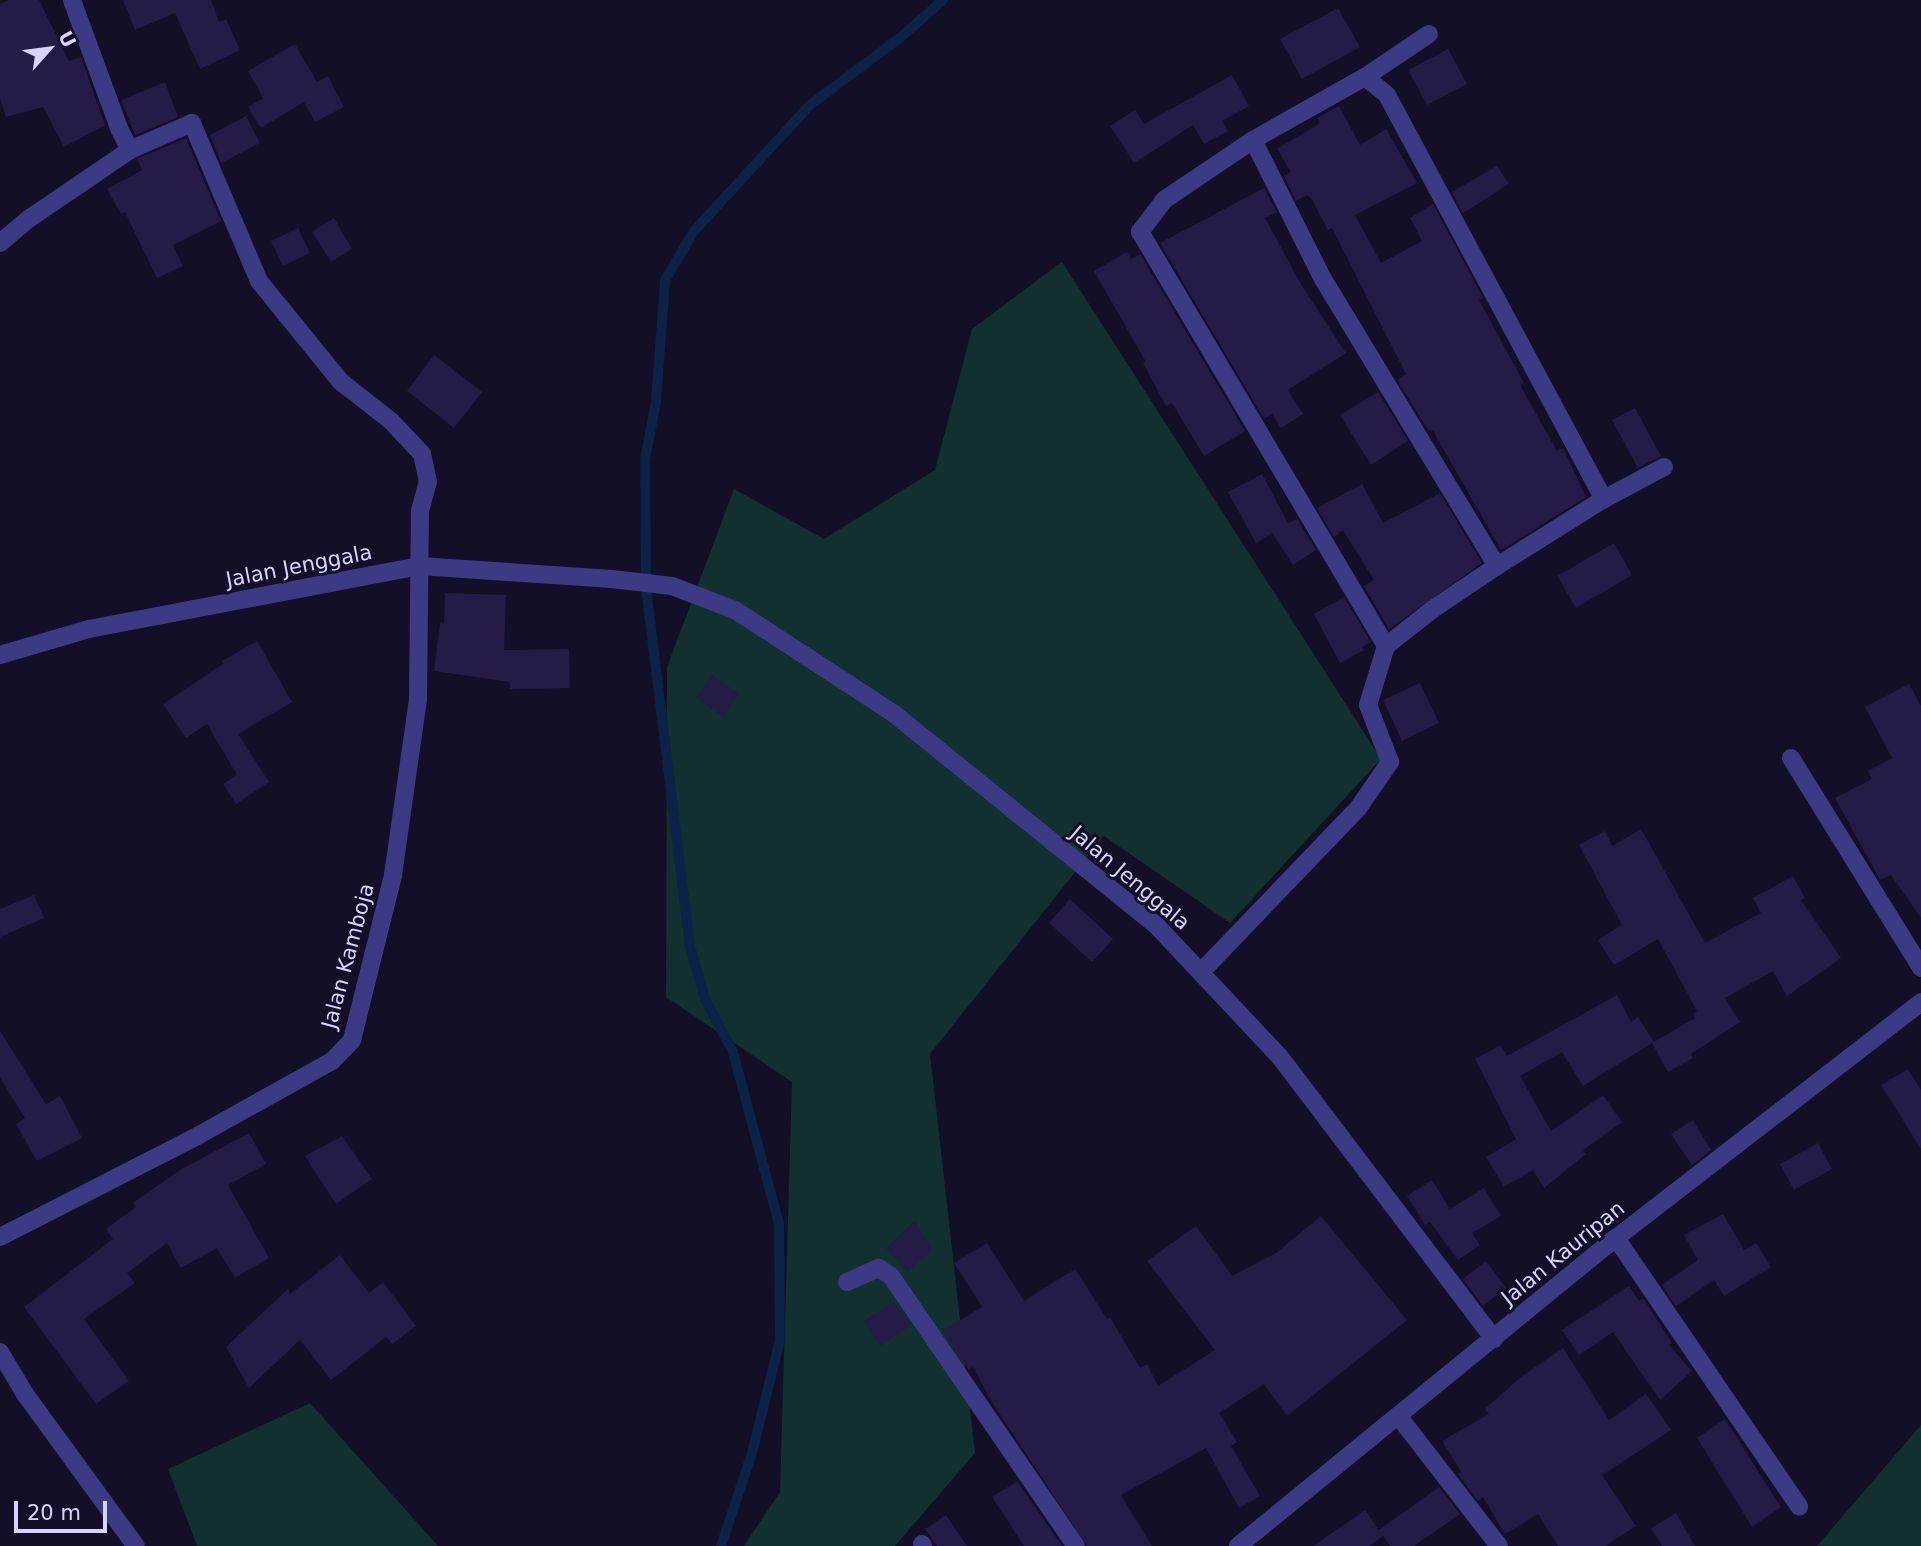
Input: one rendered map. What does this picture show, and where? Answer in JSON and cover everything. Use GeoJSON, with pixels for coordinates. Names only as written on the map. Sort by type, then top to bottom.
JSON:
{"type":"FeatureCollection","features":[{"type":"Feature","properties":{"kind":"street"},"geometry":{"type":"LineString","coordinates":[[0,243],[30,218],[130,150],[119,128],[72,0]]}},
{"type":"Feature","properties":{"kind":"street"},"geometry":{"type":"LineString","coordinates":[[1386,646],[1140,232],[1164,200],[1253,140],[1365,77],[1429,34]]}},
{"type":"Feature","properties":{"kind":"street"},"geometry":{"type":"LineString","coordinates":[[1365,77],[1387,94],[1604,499]]}},
{"type":"Feature","properties":{"kind":"street","name":"Jalan Kamboja"},"geometry":{"type":"LineString","coordinates":[[0,1237],[199,1135],[332,1060],[352,1040],[393,875],[418,699],[421,511],[428,482],[422,454],[391,421],[341,382],[259,281],[192,123],[130,150]]}},
{"type":"Feature","properties":{"kind":"street"},"geometry":{"type":"LineString","coordinates":[[1253,140],[1323,279],[1497,566]]}},
{"type":"Feature","properties":{"kind":"street"},"geometry":{"type":"LineString","coordinates":[[1201,972],[1359,807],[1390,762],[1368,705],[1386,646],[1433,609],[1497,566],[1604,499],[1664,467]]}},
{"type":"Feature","properties":{"kind":"street","name":"Jalan Jenggala"},"geometry":{"type":"LineString","coordinates":[[0,654],[89,629],[420,566],[612,579],[672,586],[735,610],[893,713],[1156,925],[1280,1057],[1494,1339]]}},
{"type":"Feature","properties":{"kind":"street"},"geometry":{"type":"LineString","coordinates":[[1791,758],[1921,968]]}},
{"type":"Feature","properties":{"kind":"street","name":"Jalan Kauripan"},"geometry":{"type":"LineString","coordinates":[[1238,1546],[1399,1418],[1616,1238],[1921,1002]]}},
{"type":"Feature","properties":{"kind":"street"},"geometry":{"type":"LineString","coordinates":[[1616,1238],[1799,1506]]}},
{"type":"Feature","properties":{"kind":"street"},"geometry":{"type":"LineString","coordinates":[[847,1282],[879,1268],[891,1276],[1076,1546]]}},
{"type":"Feature","properties":{"kind":"street"},"geometry":{"type":"LineString","coordinates":[[0,1352],[25,1394],[136,1546]]}},
{"type":"Feature","properties":{"kind":"street"},"geometry":{"type":"LineString","coordinates":[[1399,1418],[1499,1546]]}},
{"type":"Feature","properties":{"kind":"green space"},"geometry":{"type":"Polygon","coordinates":[[[1062,262],[1381,759],[1230,923],[1104,836],[930,1054],[975,1453],[895,1546],[744,1546],[780,1492],[792,1082],[666,997],[667,667],[734,489],[824,539],[935,470],[972,329],[1062,262]]]}},
{"type":"Feature","properties":{"kind":"green space"},"geometry":{"type":"Polygon","coordinates":[[[310,1403],[438,1546],[197,1546],[168,1469],[310,1403]]]}},
{"type":"Feature","properties":{"kind":"green space"},"geometry":{"type":"Polygon","coordinates":[[[1921,1425],[1921,1546],[1817,1546],[1921,1425]]]}},
{"type":"Feature","properties":{"kind":"building"},"geometry":{"type":"Polygon","coordinates":[[[9,0],[39,0],[69,61],[81,57],[105,125],[64,147],[43,107],[6,117],[0,98],[0,4],[9,0]]]}},
{"type":"Feature","properties":{"kind":"building"},"geometry":{"type":"Polygon","coordinates":[[[123,0],[211,0],[219,22],[226,19],[240,50],[200,69],[175,13],[135,30],[123,0]]]}},
{"type":"Feature","properties":{"kind":"building"},"geometry":{"type":"Polygon","coordinates":[[[1338,8],[1360,47],[1302,79],[1280,39],[1338,8]]]}},
{"type":"Feature","properties":{"kind":"building"},"geometry":{"type":"Polygon","coordinates":[[[295,44],[317,82],[328,76],[344,107],[315,122],[304,102],[261,128],[248,107],[263,98],[248,71],[295,44]]]}},
{"type":"Feature","properties":{"kind":"building"},"geometry":{"type":"Polygon","coordinates":[[[1448,49],[1467,84],[1427,105],[1408,70],[1448,49]]]}},
{"type":"Feature","properties":{"kind":"building"},"geometry":{"type":"Polygon","coordinates":[[[1232,75],[1249,106],[1222,121],[1228,131],[1204,144],[1193,125],[1134,163],[1110,126],[1135,110],[1144,124],[1232,75]]]}},
{"type":"Feature","properties":{"kind":"building"},"geometry":{"type":"Polygon","coordinates":[[[165,82],[178,117],[135,135],[121,100],[165,82]]]}},
{"type":"Feature","properties":{"kind":"building"},"geometry":{"type":"Polygon","coordinates":[[[1339,106],[1360,145],[1386,129],[1417,183],[1355,215],[1381,263],[1422,241],[1410,218],[1433,204],[1483,298],[1479,300],[1524,383],[1520,385],[1557,451],[1563,448],[1586,497],[1501,550],[1433,431],[1428,430],[1397,380],[1406,374],[1332,228],[1328,230],[1307,195],[1296,201],[1284,176],[1291,172],[1277,149],[1320,123],[1317,118],[1339,106]]]}},
{"type":"Feature","properties":{"kind":"building"},"geometry":{"type":"Polygon","coordinates":[[[246,116],[260,143],[221,163],[210,135],[246,116]]]}},
{"type":"Feature","properties":{"kind":"building"},"geometry":{"type":"Polygon","coordinates":[[[186,138],[221,221],[173,245],[183,266],[157,278],[125,212],[121,214],[107,189],[142,170],[137,159],[186,138]]]}},
{"type":"Feature","properties":{"kind":"building"},"geometry":{"type":"Polygon","coordinates":[[[1497,166],[1509,184],[1463,213],[1452,192],[1497,166]]]}},
{"type":"Feature","properties":{"kind":"building"},"geometry":{"type":"Polygon","coordinates":[[[1264,188],[1277,212],[1265,218],[1302,286],[1346,353],[1288,390],[1303,414],[1281,428],[1272,414],[1264,419],[1160,243],[1264,188]]]}},
{"type":"Feature","properties":{"kind":"building"},"geometry":{"type":"Polygon","coordinates":[[[334,218],[352,249],[331,262],[312,232],[334,218]]]}},
{"type":"Feature","properties":{"kind":"building"},"geometry":{"type":"Polygon","coordinates":[[[298,228],[310,253],[283,266],[271,241],[298,228]]]}},
{"type":"Feature","properties":{"kind":"building"},"geometry":{"type":"Polygon","coordinates":[[[1127,252],[1131,259],[1140,254],[1245,431],[1204,456],[1172,403],[1166,406],[1143,363],[1146,362],[1094,271],[1127,252]]]}},
{"type":"Feature","properties":{"kind":"building"},"geometry":{"type":"Polygon","coordinates":[[[434,355],[482,392],[454,428],[407,391],[434,355]]]}},
{"type":"Feature","properties":{"kind":"building"},"geometry":{"type":"Polygon","coordinates":[[[1378,392],[1408,441],[1371,465],[1340,415],[1378,392]]]}},
{"type":"Feature","properties":{"kind":"building"},"geometry":{"type":"Polygon","coordinates":[[[1635,408],[1661,456],[1638,468],[1612,420],[1635,408]]]}},
{"type":"Feature","properties":{"kind":"building"},"geometry":{"type":"Polygon","coordinates":[[[1262,474],[1288,523],[1297,519],[1316,550],[1293,565],[1272,533],[1256,543],[1228,492],[1262,474]]]}},
{"type":"Feature","properties":{"kind":"building"},"geometry":{"type":"Polygon","coordinates":[[[1362,484],[1383,523],[1440,493],[1482,563],[1389,629],[1364,586],[1374,580],[1343,530],[1334,537],[1317,508],[1362,484]]]}},
{"type":"Feature","properties":{"kind":"building"},"geometry":{"type":"Polygon","coordinates":[[[1614,543],[1632,575],[1576,608],[1557,576],[1614,543]]]}},
{"type":"Feature","properties":{"kind":"building"},"geometry":{"type":"Polygon","coordinates":[[[445,593],[506,595],[504,650],[569,649],[570,688],[510,689],[510,682],[434,671],[440,623],[444,624],[445,593]]]}},
{"type":"Feature","properties":{"kind":"building"},"geometry":{"type":"Polygon","coordinates":[[[1344,597],[1371,642],[1362,647],[1364,650],[1340,663],[1314,614],[1344,597]]]}},
{"type":"Feature","properties":{"kind":"building"},"geometry":{"type":"Polygon","coordinates":[[[257,641],[292,702],[238,734],[269,782],[236,804],[223,784],[237,775],[207,724],[186,738],[163,704],[224,663],[222,661],[257,641]]]}},
{"type":"Feature","properties":{"kind":"building"},"geometry":{"type":"Polygon","coordinates":[[[712,675],[739,694],[723,717],[696,698],[712,675]]]}},
{"type":"Feature","properties":{"kind":"building"},"geometry":{"type":"Polygon","coordinates":[[[1420,683],[1439,723],[1402,741],[1383,700],[1420,683]]]}},
{"type":"Feature","properties":{"kind":"building"},"geometry":{"type":"Polygon","coordinates":[[[1909,684],[1921,706],[1921,918],[1891,875],[1880,880],[1835,798],[1872,779],[1868,771],[1892,758],[1865,707],[1909,684]]]}},
{"type":"Feature","properties":{"kind":"building"},"geometry":{"type":"Polygon","coordinates":[[[1641,829],[1705,943],[1761,913],[1753,898],[1793,876],[1805,898],[1801,900],[1841,958],[1787,996],[1773,971],[1725,998],[1740,1022],[1691,1054],[1693,1058],[1668,1072],[1652,1043],[1583,1086],[1562,1052],[1520,1076],[1551,1131],[1603,1095],[1622,1122],[1583,1150],[1586,1154],[1544,1188],[1533,1170],[1504,1187],[1486,1157],[1516,1139],[1475,1059],[1501,1045],[1507,1056],[1617,995],[1631,1022],[1638,1017],[1654,1042],[1695,1018],[1693,1014],[1697,1011],[1658,939],[1614,965],[1598,940],[1622,925],[1579,845],[1605,831],[1612,846],[1641,829]]]}},
{"type":"Feature","properties":{"kind":"building"},"geometry":{"type":"Polygon","coordinates":[[[34,895],[44,918],[0,937],[0,909],[34,895]]]}},
{"type":"Feature","properties":{"kind":"building"},"geometry":{"type":"Polygon","coordinates":[[[1070,899],[1113,939],[1092,962],[1049,923],[1070,899]]]}},
{"type":"Feature","properties":{"kind":"building"},"geometry":{"type":"Polygon","coordinates":[[[0,1031],[46,1104],[60,1096],[82,1138],[37,1161],[16,1124],[25,1118],[0,1078],[0,1031]]]}},
{"type":"Feature","properties":{"kind":"building"},"geometry":{"type":"Polygon","coordinates":[[[1908,1069],[1921,1090],[1921,1149],[1881,1085],[1908,1069]]]}},
{"type":"Feature","properties":{"kind":"building"},"geometry":{"type":"Polygon","coordinates":[[[1693,1120],[1711,1150],[1692,1165],[1671,1134],[1693,1120]]]}},
{"type":"Feature","properties":{"kind":"building"},"geometry":{"type":"Polygon","coordinates":[[[249,1133],[266,1164],[228,1185],[269,1258],[235,1278],[217,1248],[181,1268],[167,1243],[127,1273],[135,1283],[84,1319],[129,1381],[96,1404],[24,1307],[113,1239],[106,1229],[136,1207],[133,1203],[180,1170],[249,1133]]]}},
{"type":"Feature","properties":{"kind":"building"},"geometry":{"type":"Polygon","coordinates":[[[342,1136],[372,1179],[336,1204],[305,1156],[342,1136]]]}},
{"type":"Feature","properties":{"kind":"building"},"geometry":{"type":"Polygon","coordinates":[[[1818,1143],[1832,1169],[1794,1190],[1780,1164],[1818,1143]]]}},
{"type":"Feature","properties":{"kind":"building"},"geometry":{"type":"Polygon","coordinates":[[[1432,1180],[1450,1209],[1484,1188],[1501,1216],[1472,1233],[1480,1245],[1458,1260],[1430,1222],[1425,1225],[1407,1196],[1432,1180]]]}},
{"type":"Feature","properties":{"kind":"building"},"geometry":{"type":"Polygon","coordinates":[[[1723,1214],[1744,1250],[1756,1243],[1771,1267],[1724,1296],[1714,1280],[1676,1306],[1662,1285],[1698,1260],[1684,1235],[1723,1214]]]}},
{"type":"Feature","properties":{"kind":"building"},"geometry":{"type":"Polygon","coordinates":[[[1321,1216],[1407,1320],[1287,1416],[1264,1384],[1219,1413],[1237,1442],[1231,1446],[1260,1496],[1239,1508],[1206,1448],[1121,1495],[1152,1546],[1087,1546],[993,1404],[973,1367],[969,1370],[942,1331],[982,1307],[954,1263],[987,1243],[1024,1301],[1075,1269],[1107,1319],[1110,1317],[1140,1368],[1147,1364],[1158,1386],[1215,1350],[1147,1261],[1196,1226],[1232,1276],[1276,1253],[1321,1216]]]}},
{"type":"Feature","properties":{"kind":"building"},"geometry":{"type":"Polygon","coordinates":[[[915,1221],[932,1250],[907,1272],[886,1248],[915,1221]]]}},
{"type":"Feature","properties":{"kind":"building"},"geometry":{"type":"Polygon","coordinates":[[[340,1255],[369,1293],[383,1282],[416,1326],[392,1344],[386,1337],[331,1380],[300,1340],[249,1388],[226,1347],[288,1289],[290,1294],[340,1255]]]}},
{"type":"Feature","properties":{"kind":"building"},"geometry":{"type":"Polygon","coordinates":[[[1486,1261],[1506,1288],[1483,1306],[1463,1279],[1486,1261]]]}},
{"type":"Feature","properties":{"kind":"building"},"geometry":{"type":"Polygon","coordinates":[[[1629,1286],[1639,1301],[1643,1298],[1672,1343],[1669,1345],[1692,1371],[1660,1400],[1613,1332],[1579,1355],[1562,1330],[1629,1286]]]}},
{"type":"Feature","properties":{"kind":"building"},"geometry":{"type":"Polygon","coordinates":[[[894,1301],[911,1325],[880,1346],[864,1321],[894,1301]]]}},
{"type":"Feature","properties":{"kind":"building"},"geometry":{"type":"Polygon","coordinates":[[[1563,1348],[1609,1420],[1646,1394],[1671,1430],[1602,1475],[1636,1526],[1605,1546],[1558,1546],[1538,1514],[1505,1534],[1483,1497],[1478,1501],[1458,1474],[1461,1471],[1442,1441],[1489,1414],[1485,1409],[1522,1376],[1563,1348]]]}},
{"type":"Feature","properties":{"kind":"building"},"geometry":{"type":"Polygon","coordinates":[[[1725,1419],[1781,1507],[1752,1527],[1697,1438],[1725,1419]]]}},
{"type":"Feature","properties":{"kind":"building"},"geometry":{"type":"Polygon","coordinates":[[[1017,1481],[1062,1546],[1024,1546],[992,1497],[1017,1481]]]}},
{"type":"Feature","properties":{"kind":"building"},"geometry":{"type":"Polygon","coordinates":[[[1439,1487],[1460,1514],[1414,1546],[1390,1546],[1383,1536],[1369,1546],[1313,1546],[1365,1510],[1379,1530],[1439,1487]]]}},
{"type":"Feature","properties":{"kind":"building"},"geometry":{"type":"Polygon","coordinates":[[[1676,1513],[1695,1546],[1662,1546],[1651,1528],[1676,1513]]]}},
{"type":"Feature","properties":{"kind":"building"},"geometry":{"type":"Polygon","coordinates":[[[946,1515],[967,1546],[937,1546],[925,1529],[946,1515]]]}},
{"type":"Feature","properties":{"kind":"waterway"},"geometry":{"type":"LineString","coordinates":[[721,1546],[752,1453],[780,1340],[779,1224],[733,1052],[705,999],[690,946],[646,588],[645,460],[656,401],[665,280],[694,231],[810,105],[900,38],[943,0]]}}]}
